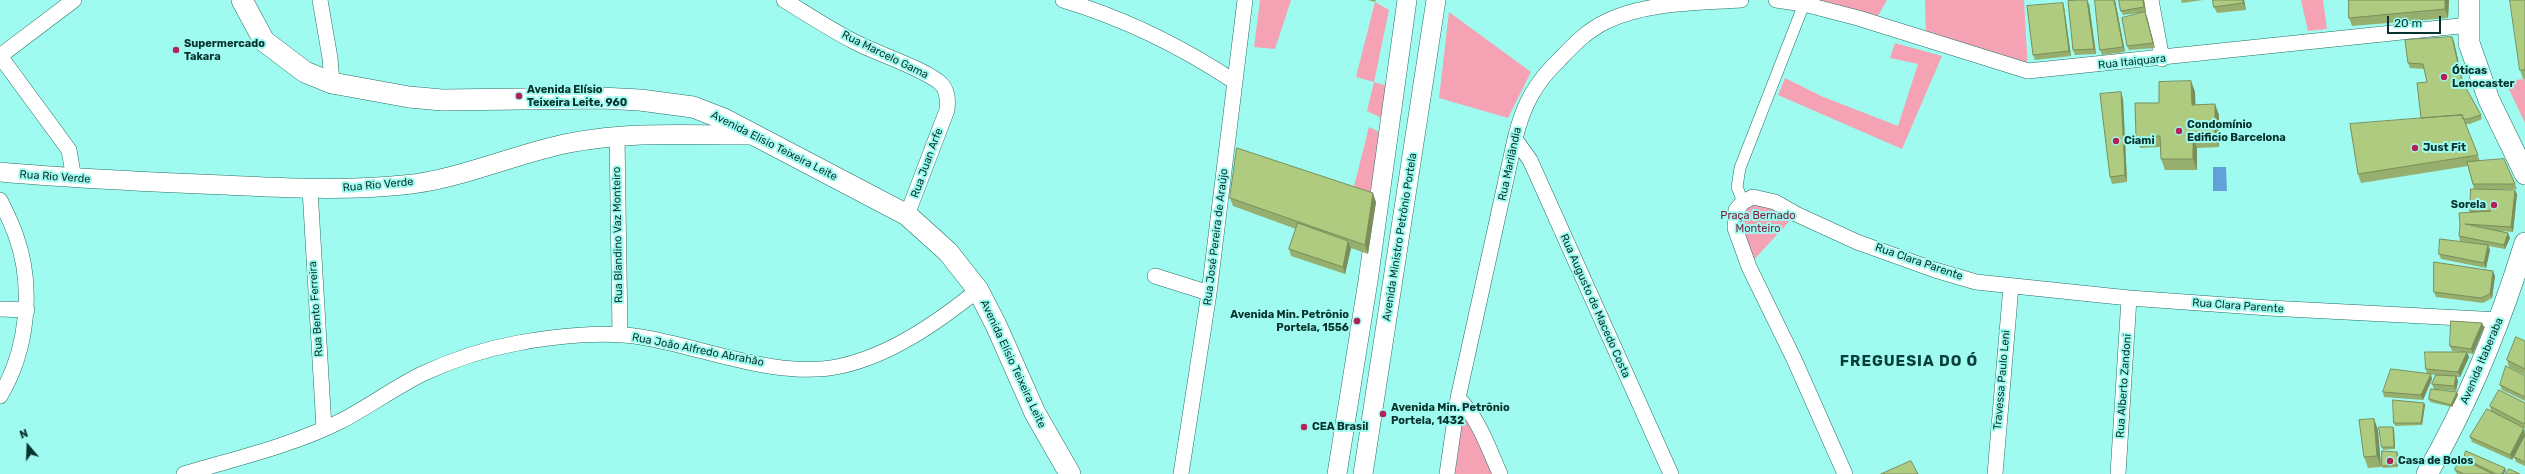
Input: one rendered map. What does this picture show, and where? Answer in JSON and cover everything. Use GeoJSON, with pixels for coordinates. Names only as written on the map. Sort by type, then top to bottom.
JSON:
{"type":"FeatureCollection","features":[{"type":"Feature","properties":{"kind":"main road","name":"Avenida Elísio Teixeira Leite"},"geometry":{"type":"LineString","coordinates":[[242,0],[264,41],[305,72],[332,83],[409,97],[442,100],[601,98],[670,103],[693,107],[724,119],[751,135],[907,216],[948,252],[978,290],[996,325],[1035,413],[1070,474]]}},
{"type":"Feature","properties":{"kind":"main road"},"geometry":{"type":"LineString","coordinates":[[2469,0],[2469,43],[2489,100],[2525,174]]}},
{"type":"Feature","properties":{"kind":"main road","name":"Avenida Itaberaba"},"geometry":{"type":"LineString","coordinates":[[2427,474],[2473,388],[2500,320],[2525,243]]}},
{"type":"Feature","properties":{"kind":"street"},"geometry":{"type":"LineString","coordinates":[[74,0],[0,56],[69,150],[74,179]]}},
{"type":"Feature","properties":{"kind":"street"},"geometry":{"type":"LineString","coordinates":[[320,0],[330,58],[332,83]]}},
{"type":"Feature","properties":{"kind":"street","name":"Rua Marcelo Gama"},"geometry":{"type":"LineString","coordinates":[[784,0],[854,42],[939,82],[946,92],[947,110]]}},
{"type":"Feature","properties":{"kind":"street"},"geometry":{"type":"LineString","coordinates":[[1063,0],[1108,13],[1186,50],[1235,82]]}},
{"type":"Feature","properties":{"kind":"street","name":"Rua José Pereira de Araújo"},"geometry":{"type":"LineString","coordinates":[[1181,474],[1209,293],[1245,0]]}},
{"type":"Feature","properties":{"kind":"street"},"geometry":{"type":"LineString","coordinates":[[1337,474],[1368,281],[1407,0]]}},
{"type":"Feature","properties":{"kind":"street","name":"Avenida Ministro Petrônio Portela"},"geometry":{"type":"LineString","coordinates":[[1363,474],[1436,0]]}},
{"type":"Feature","properties":{"kind":"street","name":"Rua Marilândia"},"geometry":{"type":"LineString","coordinates":[[1447,474],[1458,398],[1521,113],[1532,91],[1582,36],[1607,21],[1638,11],[1741,0]]}},
{"type":"Feature","properties":{"kind":"street"},"geometry":{"type":"LineString","coordinates":[[1776,0],[1804,4],[1740,168],[1737,187],[1743,202],[1736,210],[1734,218],[1735,228],[1749,267],[1794,359],[1845,474]]}},
{"type":"Feature","properties":{"kind":"street"},"geometry":{"type":"LineString","coordinates":[[2152,0],[2162,59]]}},
{"type":"Feature","properties":{"kind":"street","name":"Rua Itaiquara"},"geometry":{"type":"LineString","coordinates":[[1804,4],[1858,18],[2028,72],[2162,59],[2469,25]]}},
{"type":"Feature","properties":{"kind":"street","name":"Rua Juan Arfe"},"geometry":{"type":"LineString","coordinates":[[907,216],[947,110]]}},
{"type":"Feature","properties":{"kind":"street","name":"Rua Rio Verde"},"geometry":{"type":"LineString","coordinates":[[0,172],[74,179],[310,189],[405,185],[484,167],[567,144],[617,135],[751,135]]}},
{"type":"Feature","properties":{"kind":"street","name":"Rua Blandino Vaz Monteiro"},"geometry":{"type":"LineString","coordinates":[[617,135],[620,335]]}},
{"type":"Feature","properties":{"kind":"street","name":"Rua Augusto de Macedo Costa"},"geometry":{"type":"LineString","coordinates":[[1516,139],[1530,160],[1671,474]]}},
{"type":"Feature","properties":{"kind":"street","name":"Rua Bento Ferreira"},"geometry":{"type":"LineString","coordinates":[[310,189],[324,428]]}},
{"type":"Feature","properties":{"kind":"street","name":"Rua Clara Parente"},"geometry":{"type":"LineString","coordinates":[[1743,202],[1753,197],[1763,198],[1857,242],[1935,270],[1976,282],[2129,298],[2269,308],[2500,320]]}},
{"type":"Feature","properties":{"kind":"street"},"geometry":{"type":"LineString","coordinates":[[0,200],[16,236],[22,256],[27,310],[12,370],[0,396]]}},
{"type":"Feature","properties":{"kind":"street"},"geometry":{"type":"LineString","coordinates":[[1155,276],[1209,293]]}},
{"type":"Feature","properties":{"kind":"street","name":"Travessa Paulo Leni"},"geometry":{"type":"LineString","coordinates":[[1995,474],[2010,286]]}},
{"type":"Feature","properties":{"kind":"street","name":"Rua João Alfredo Abrahão"},"geometry":{"type":"LineString","coordinates":[[184,474],[255,454],[324,428],[421,375],[470,355],[517,343],[559,337],[620,335],[640,337],[747,361],[791,368],[821,369],[841,366],[883,352],[957,307],[978,290]]}},
{"type":"Feature","properties":{"kind":"street","name":"Rua Alberto Zandoni"},"geometry":{"type":"LineString","coordinates":[[2118,474],[2129,298]]}},
{"type":"Feature","properties":{"kind":"street"},"geometry":{"type":"LineString","coordinates":[[0,310],[27,310]]}},
{"type":"Feature","properties":{"kind":"street"},"geometry":{"type":"LineString","coordinates":[[1458,398],[1471,411],[1481,429],[1500,474]]}},
{"type":"Feature","properties":{"kind":"green space"},"geometry":{"type":"Polygon","coordinates":[[[1260,0],[1291,0],[1275,49],[1254,47],[1260,0]]]}},
{"type":"Feature","properties":{"kind":"green space"},"geometry":{"type":"Polygon","coordinates":[[[1787,0],[1887,0],[1874,23],[1787,0]]]}},
{"type":"Feature","properties":{"kind":"green space"},"geometry":{"type":"Polygon","coordinates":[[[1925,0],[2024,0],[2028,71],[1926,39],[1925,0]]]}},
{"type":"Feature","properties":{"kind":"green space"},"geometry":{"type":"Polygon","coordinates":[[[2301,0],[2323,0],[2327,29],[2308,31],[2301,0]]]}},
{"type":"Feature","properties":{"kind":"green space"},"geometry":{"type":"Polygon","coordinates":[[[1375,2],[1389,10],[1374,82],[1356,77],[1375,2]]]}},
{"type":"Feature","properties":{"kind":"green space"},"geometry":{"type":"Polygon","coordinates":[[[1449,12],[1531,72],[1508,118],[1439,98],[1449,12]]]}},
{"type":"Feature","properties":{"kind":"green space"},"geometry":{"type":"Polygon","coordinates":[[[1895,43],[1942,56],[1902,149],[1778,95],[1785,78],[1821,96],[1898,126],[1918,64],[1890,58],[1895,43]]]}},
{"type":"Feature","properties":{"kind":"green space"},"geometry":{"type":"Polygon","coordinates":[[[2525,79],[2525,123],[2505,81],[2525,79]]]}},
{"type":"Feature","properties":{"kind":"green space"},"geometry":{"type":"Polygon","coordinates":[[[1374,82],[1395,88],[1390,122],[1367,111],[1374,82]]]}},
{"type":"Feature","properties":{"kind":"green space"},"geometry":{"type":"Polygon","coordinates":[[[1369,127],[1388,136],[1377,218],[1348,210],[1369,127]]]}},
{"type":"Feature","properties":{"kind":"green space","name":"Praça Bernado Monteiro"},"geometry":{"type":"Polygon","coordinates":[[[1752,200],[1795,215],[1751,263],[1738,211],[1752,200]]]}},
{"type":"Feature","properties":{"kind":"green space"},"geometry":{"type":"Polygon","coordinates":[[[1458,398],[1497,474],[1448,474],[1458,398]]]}},
{"type":"Feature","properties":{"kind":"water"},"geometry":{"type":"Polygon","coordinates":[[[2213,167],[2226,167],[2227,191],[2213,191],[2213,167]]]}},
{"type":"Feature","properties":{"kind":"building"},"geometry":{"type":"Polygon","coordinates":[[[2087,0],[2094,49],[2073,50],[2068,1],[2087,0]]]}},
{"type":"Feature","properties":{"kind":"building"},"geometry":{"type":"Polygon","coordinates":[[[2095,0],[2114,0],[2123,47],[2100,50],[2095,0]]]}},
{"type":"Feature","properties":{"kind":"building"},"geometry":{"type":"Polygon","coordinates":[[[2119,0],[2143,0],[2144,7],[2121,11],[2119,0]]]}},
{"type":"Feature","properties":{"kind":"building"},"geometry":{"type":"Polygon","coordinates":[[[2213,0],[2243,0],[2243,3],[2214,7],[2213,0]]]}},
{"type":"Feature","properties":{"kind":"building"},"geometry":{"type":"Polygon","coordinates":[[[2349,0],[2445,0],[2445,9],[2349,18],[2349,0]]]}},
{"type":"Feature","properties":{"kind":"building"},"geometry":{"type":"Polygon","coordinates":[[[2510,0],[2525,0],[2525,70],[2520,70],[2510,0]]]}},
{"type":"Feature","properties":{"kind":"building"},"geometry":{"type":"Polygon","coordinates":[[[2063,3],[2069,51],[2033,55],[2027,6],[2063,3]]]}},
{"type":"Feature","properties":{"kind":"building"},"geometry":{"type":"Polygon","coordinates":[[[2145,12],[2153,43],[2127,46],[2122,18],[2145,12]]]}},
{"type":"Feature","properties":{"kind":"building"},"geometry":{"type":"Polygon","coordinates":[[[2452,37],[2462,81],[2481,115],[2468,119],[2463,119],[2462,115],[2421,118],[2417,83],[2427,82],[2423,64],[2408,63],[2405,40],[2452,37]]]}},
{"type":"Feature","properties":{"kind":"building","name":"Condomínio Edificio Barcelona"},"geometry":{"type":"Polygon","coordinates":[[[2191,81],[2192,105],[2215,104],[2215,136],[2193,137],[2193,159],[2161,159],[2160,136],[2136,137],[2135,103],[2159,103],[2159,82],[2191,81]]]}},
{"type":"Feature","properties":{"kind":"building","name":"Ciami"},"geometry":{"type":"Polygon","coordinates":[[[2121,92],[2125,175],[2110,177],[2100,94],[2121,92]]]}},
{"type":"Feature","properties":{"kind":"building","name":"Just Fit"},"geometry":{"type":"Polygon","coordinates":[[[2462,115],[2478,155],[2358,174],[2350,124],[2462,115]]]}},
{"type":"Feature","properties":{"kind":"building"},"geometry":{"type":"Polygon","coordinates":[[[1237,148],[1373,193],[1365,245],[1230,198],[1237,148]]]}},
{"type":"Feature","properties":{"kind":"building"},"geometry":{"type":"Polygon","coordinates":[[[2504,159],[2515,184],[2473,184],[2467,162],[2504,159]]]}},
{"type":"Feature","properties":{"kind":"building"},"geometry":{"type":"Polygon","coordinates":[[[2471,189],[2515,190],[2511,227],[2465,224],[2508,233],[2504,245],[2459,236],[2459,213],[2491,211],[2470,211],[2471,189]]]}},
{"type":"Feature","properties":{"kind":"building"},"geometry":{"type":"Polygon","coordinates":[[[1298,223],[1348,241],[1343,267],[1289,249],[1298,223]]]}},
{"type":"Feature","properties":{"kind":"building"},"geometry":{"type":"Polygon","coordinates":[[[2440,239],[2488,245],[2484,263],[2439,254],[2440,239]]]}},
{"type":"Feature","properties":{"kind":"building"},"geometry":{"type":"Polygon","coordinates":[[[2434,262],[2493,271],[2490,294],[2481,298],[2434,292],[2434,262]]]}},
{"type":"Feature","properties":{"kind":"building"},"geometry":{"type":"Polygon","coordinates":[[[2451,321],[2482,323],[2471,349],[2450,346],[2451,321]]]}},
{"type":"Feature","properties":{"kind":"building"},"geometry":{"type":"Polygon","coordinates":[[[2516,337],[2525,341],[2525,369],[2507,360],[2516,337]]]}},
{"type":"Feature","properties":{"kind":"building"},"geometry":{"type":"Polygon","coordinates":[[[2425,352],[2467,352],[2458,372],[2426,369],[2425,352]]]}},
{"type":"Feature","properties":{"kind":"building"},"geometry":{"type":"Polygon","coordinates":[[[2506,366],[2525,376],[2525,397],[2500,385],[2506,366]]]}},
{"type":"Feature","properties":{"kind":"building"},"geometry":{"type":"Polygon","coordinates":[[[2391,369],[2431,374],[2421,395],[2383,392],[2391,369]]]}},
{"type":"Feature","properties":{"kind":"building"},"geometry":{"type":"Polygon","coordinates":[[[2436,375],[2456,376],[2454,386],[2432,384],[2436,375]]]}},
{"type":"Feature","properties":{"kind":"building"},"geometry":{"type":"Polygon","coordinates":[[[2431,389],[2457,392],[2451,405],[2429,399],[2431,389]]]}},
{"type":"Feature","properties":{"kind":"building"},"geometry":{"type":"Polygon","coordinates":[[[2499,390],[2525,403],[2524,424],[2490,406],[2499,390]]]}},
{"type":"Feature","properties":{"kind":"building"},"geometry":{"type":"Polygon","coordinates":[[[2393,400],[2424,403],[2421,423],[2394,423],[2393,400]]]}},
{"type":"Feature","properties":{"kind":"building"},"geometry":{"type":"Polygon","coordinates":[[[2487,409],[2524,428],[2510,455],[2470,437],[2487,409]]]}},
{"type":"Feature","properties":{"kind":"building"},"geometry":{"type":"Polygon","coordinates":[[[2374,419],[2377,456],[2364,457],[2359,420],[2374,419]]]}},
{"type":"Feature","properties":{"kind":"building"},"geometry":{"type":"Polygon","coordinates":[[[2379,427],[2393,427],[2394,447],[2382,447],[2379,427]]]}},
{"type":"Feature","properties":{"kind":"building"},"geometry":{"type":"Polygon","coordinates":[[[2525,435],[2525,462],[2514,457],[2525,435]]]}},
{"type":"Feature","properties":{"kind":"building","name":"Casa de Bolos"},"geometry":{"type":"Polygon","coordinates":[[[2382,451],[2397,452],[2397,465],[2382,466],[2382,451]]]}},
{"type":"Feature","properties":{"kind":"building"},"geometry":{"type":"Polygon","coordinates":[[[2466,451],[2505,468],[2502,474],[2496,474],[2464,458],[2466,451]]]}},
{"type":"Feature","properties":{"kind":"building"},"geometry":{"type":"Polygon","coordinates":[[[2460,458],[2493,474],[2464,474],[2455,470],[2460,458]]]}},
{"type":"Feature","properties":{"kind":"building"},"geometry":{"type":"Polygon","coordinates":[[[1911,461],[1918,474],[1881,474],[1911,461]]]}},
{"type":"Feature","properties":{"kind":"building"},"geometry":{"type":"Polygon","coordinates":[[[2509,469],[2520,474],[2506,474],[2509,469]]]}},
{"type":"Feature","properties":{"kind":"place","name":"Supermercado Takara"},"geometry":{"type":"Point","coordinates":[176,50]}},
{"type":"Feature","properties":{"kind":"place","name":"Óticas Lenocaster"},"geometry":{"type":"Point","coordinates":[2444,77]}},
{"type":"Feature","properties":{"kind":"place","name":"Avenida Elísio Teixeira Leite, 960"},"geometry":{"type":"Point","coordinates":[519,96]}},
{"type":"Feature","properties":{"kind":"place","name":"Condomínio Edificio Barcelona"},"geometry":{"type":"Point","coordinates":[2179,131]}},
{"type":"Feature","properties":{"kind":"place","name":"Ciami"},"geometry":{"type":"Point","coordinates":[2116,141]}},
{"type":"Feature","properties":{"kind":"place","name":"Just Fit"},"geometry":{"type":"Point","coordinates":[2415,148]}},
{"type":"Feature","properties":{"kind":"place","name":"Sorela"},"geometry":{"type":"Point","coordinates":[2494,205]}},
{"type":"Feature","properties":{"kind":"place","name":"Avenida Min. Petrônio Portela, 1556"},"geometry":{"type":"Point","coordinates":[1357,321]}},
{"type":"Feature","properties":{"kind":"place","name":"Avenida Min. Petrônio Portela, 1432"},"geometry":{"type":"Point","coordinates":[1383,414]}},
{"type":"Feature","properties":{"kind":"place","name":"CEA Brasil"},"geometry":{"type":"Point","coordinates":[1304,427]}},
{"type":"Feature","properties":{"kind":"place","name":"Casa de Bolos"},"geometry":{"type":"Point","coordinates":[2390,461]}},
{"type":"Feature","properties":{"kind":"district","name":"FREGUESIA DO Ó"},"geometry":{"type":"Point","coordinates":[1909,362]}}]}
